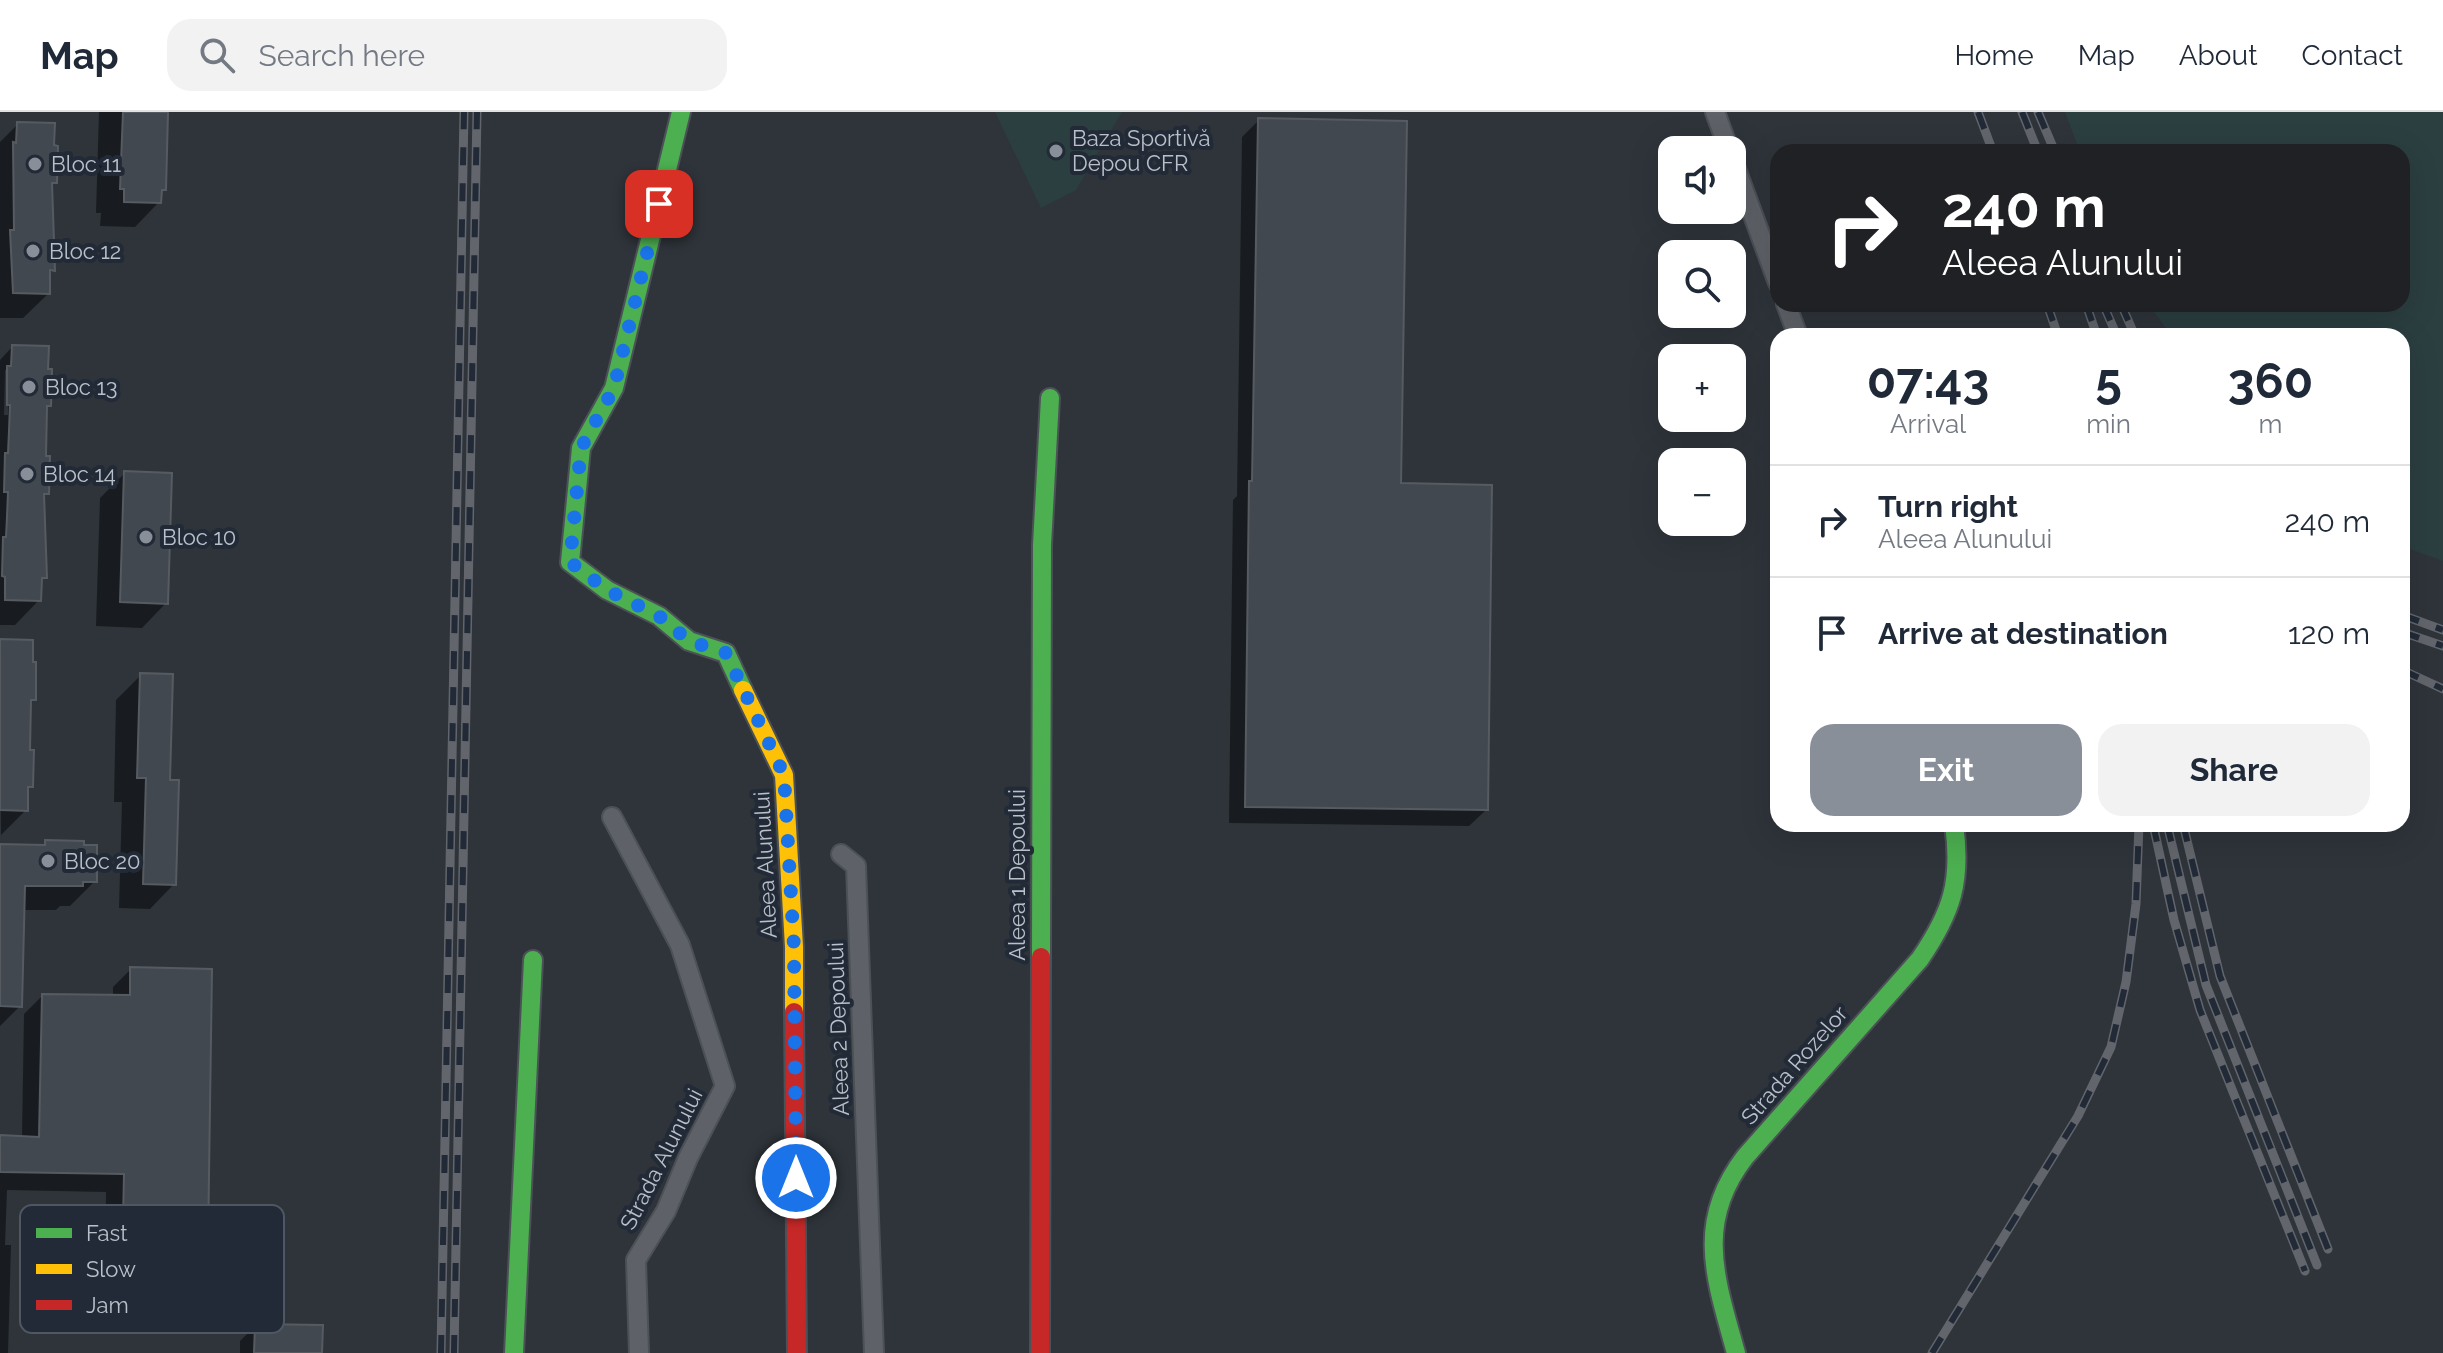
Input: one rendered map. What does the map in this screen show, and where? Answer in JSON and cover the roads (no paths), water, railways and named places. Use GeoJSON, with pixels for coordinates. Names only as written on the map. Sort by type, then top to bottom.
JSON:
{"type":"FeatureCollection","features":[{"type":"Feature","properties":{"kind":"street","name":"Aleea Alunului"},"geometry":{"type":"LineString","coordinates":[[681,112],[614,388],[581,448],[570,562],[607,590],[659,616],[689,641],[726,653],[784,775],[794,947],[797,1353]]}},
{"type":"Feature","properties":{"kind":"street"},"geometry":{"type":"LineString","coordinates":[[1715,112],[1724,136]]}},
{"type":"Feature","properties":{"kind":"street"},"geometry":{"type":"LineString","coordinates":[[1746,196],[1770,261]]}},
{"type":"Feature","properties":{"kind":"street","name":"Aleea 1 Depoului"},"geometry":{"type":"LineString","coordinates":[[1040,1353],[1042,545],[1050,398]]}},
{"type":"Feature","properties":{"kind":"street","name":"Strada Alunului"},"geometry":{"type":"LineString","coordinates":[[612,817],[680,945],[725,1086],[688,1158],[666,1211],[636,1260],[639,1353]]}},
{"type":"Feature","properties":{"kind":"street","name":"Strada Rozelor"},"geometry":{"type":"LineString","coordinates":[[1736,1353],[1713,1252],[1715,1214],[1726,1182],[1909,971],[1936,935],[1952,906],[1958,875],[1955,832]]}},
{"type":"Feature","properties":{"kind":"street","name":"Aleea 2 Depoului"},"geometry":{"type":"LineString","coordinates":[[841,854],[856,866],[874,1353]]}},
{"type":"Feature","properties":{"kind":"street"},"geometry":{"type":"LineString","coordinates":[[514,1353],[533,960]]}},
{"type":"Feature","properties":{"kind":"railway"},"geometry":{"type":"LineString","coordinates":[[441,1353],[464,112]]}},
{"type":"Feature","properties":{"kind":"railway"},"geometry":{"type":"LineString","coordinates":[[454,1353],[477,112]]}},
{"type":"Feature","properties":{"kind":"railway"},"geometry":{"type":"LineString","coordinates":[[1978,112],[1990,144]]}},
{"type":"Feature","properties":{"kind":"railway"},"geometry":{"type":"LineString","coordinates":[[2022,112],[2035,144]]}},
{"type":"Feature","properties":{"kind":"railway"},"geometry":{"type":"LineString","coordinates":[[2038,112],[2052,144]]}},
{"type":"Feature","properties":{"kind":"railway"},"geometry":{"type":"LineString","coordinates":[[2050,312],[2055,328]]}},
{"type":"Feature","properties":{"kind":"railway"},"geometry":{"type":"LineString","coordinates":[[2089,312],[2094,328]]}},
{"type":"Feature","properties":{"kind":"railway"},"geometry":{"type":"LineString","coordinates":[[2106,312],[2114,328]]}},
{"type":"Feature","properties":{"kind":"railway"},"geometry":{"type":"LineString","coordinates":[[2124,312],[2132,328]]}},
{"type":"Feature","properties":{"kind":"railway"},"geometry":{"type":"LineString","coordinates":[[2410,618],[2443,630]]}},
{"type":"Feature","properties":{"kind":"railway"},"geometry":{"type":"LineString","coordinates":[[2410,635],[2443,646]]}},
{"type":"Feature","properties":{"kind":"railway"},"geometry":{"type":"LineString","coordinates":[[2410,674],[2443,689]]}},
{"type":"Feature","properties":{"kind":"railway"},"geometry":{"type":"LineString","coordinates":[[1932,1353],[2078,1116],[2111,1047],[2126,982],[2136,904],[2139,832]]}},
{"type":"Feature","properties":{"kind":"railway"},"geometry":{"type":"LineString","coordinates":[[2155,832],[2174,920],[2200,1010],[2305,1271]]}},
{"type":"Feature","properties":{"kind":"railway"},"geometry":{"type":"LineString","coordinates":[[2169,832],[2206,985],[2317,1265]]}},
{"type":"Feature","properties":{"kind":"railway"},"geometry":{"type":"LineString","coordinates":[[2185,832],[2220,976],[2328,1249]]}},
{"type":"Feature","properties":{"kind":"place","name":"Baza Sportivă Depou CFR"},"geometry":{"type":"Point","coordinates":[1056,151]}},
{"type":"Feature","properties":{"kind":"place","name":"Bloc 11"},"geometry":{"type":"Point","coordinates":[35,164]}},
{"type":"Feature","properties":{"kind":"place","name":"Bloc 12"},"geometry":{"type":"Point","coordinates":[33,251]}},
{"type":"Feature","properties":{"kind":"place","name":"Bloc 13"},"geometry":{"type":"Point","coordinates":[29,387]}},
{"type":"Feature","properties":{"kind":"place","name":"Bloc 14"},"geometry":{"type":"Point","coordinates":[27,474]}},
{"type":"Feature","properties":{"kind":"place","name":"Bloc 10"},"geometry":{"type":"Point","coordinates":[146,537]}},
{"type":"Feature","properties":{"kind":"place","name":"Bloc 20"},"geometry":{"type":"Point","coordinates":[48,861]}}]}
